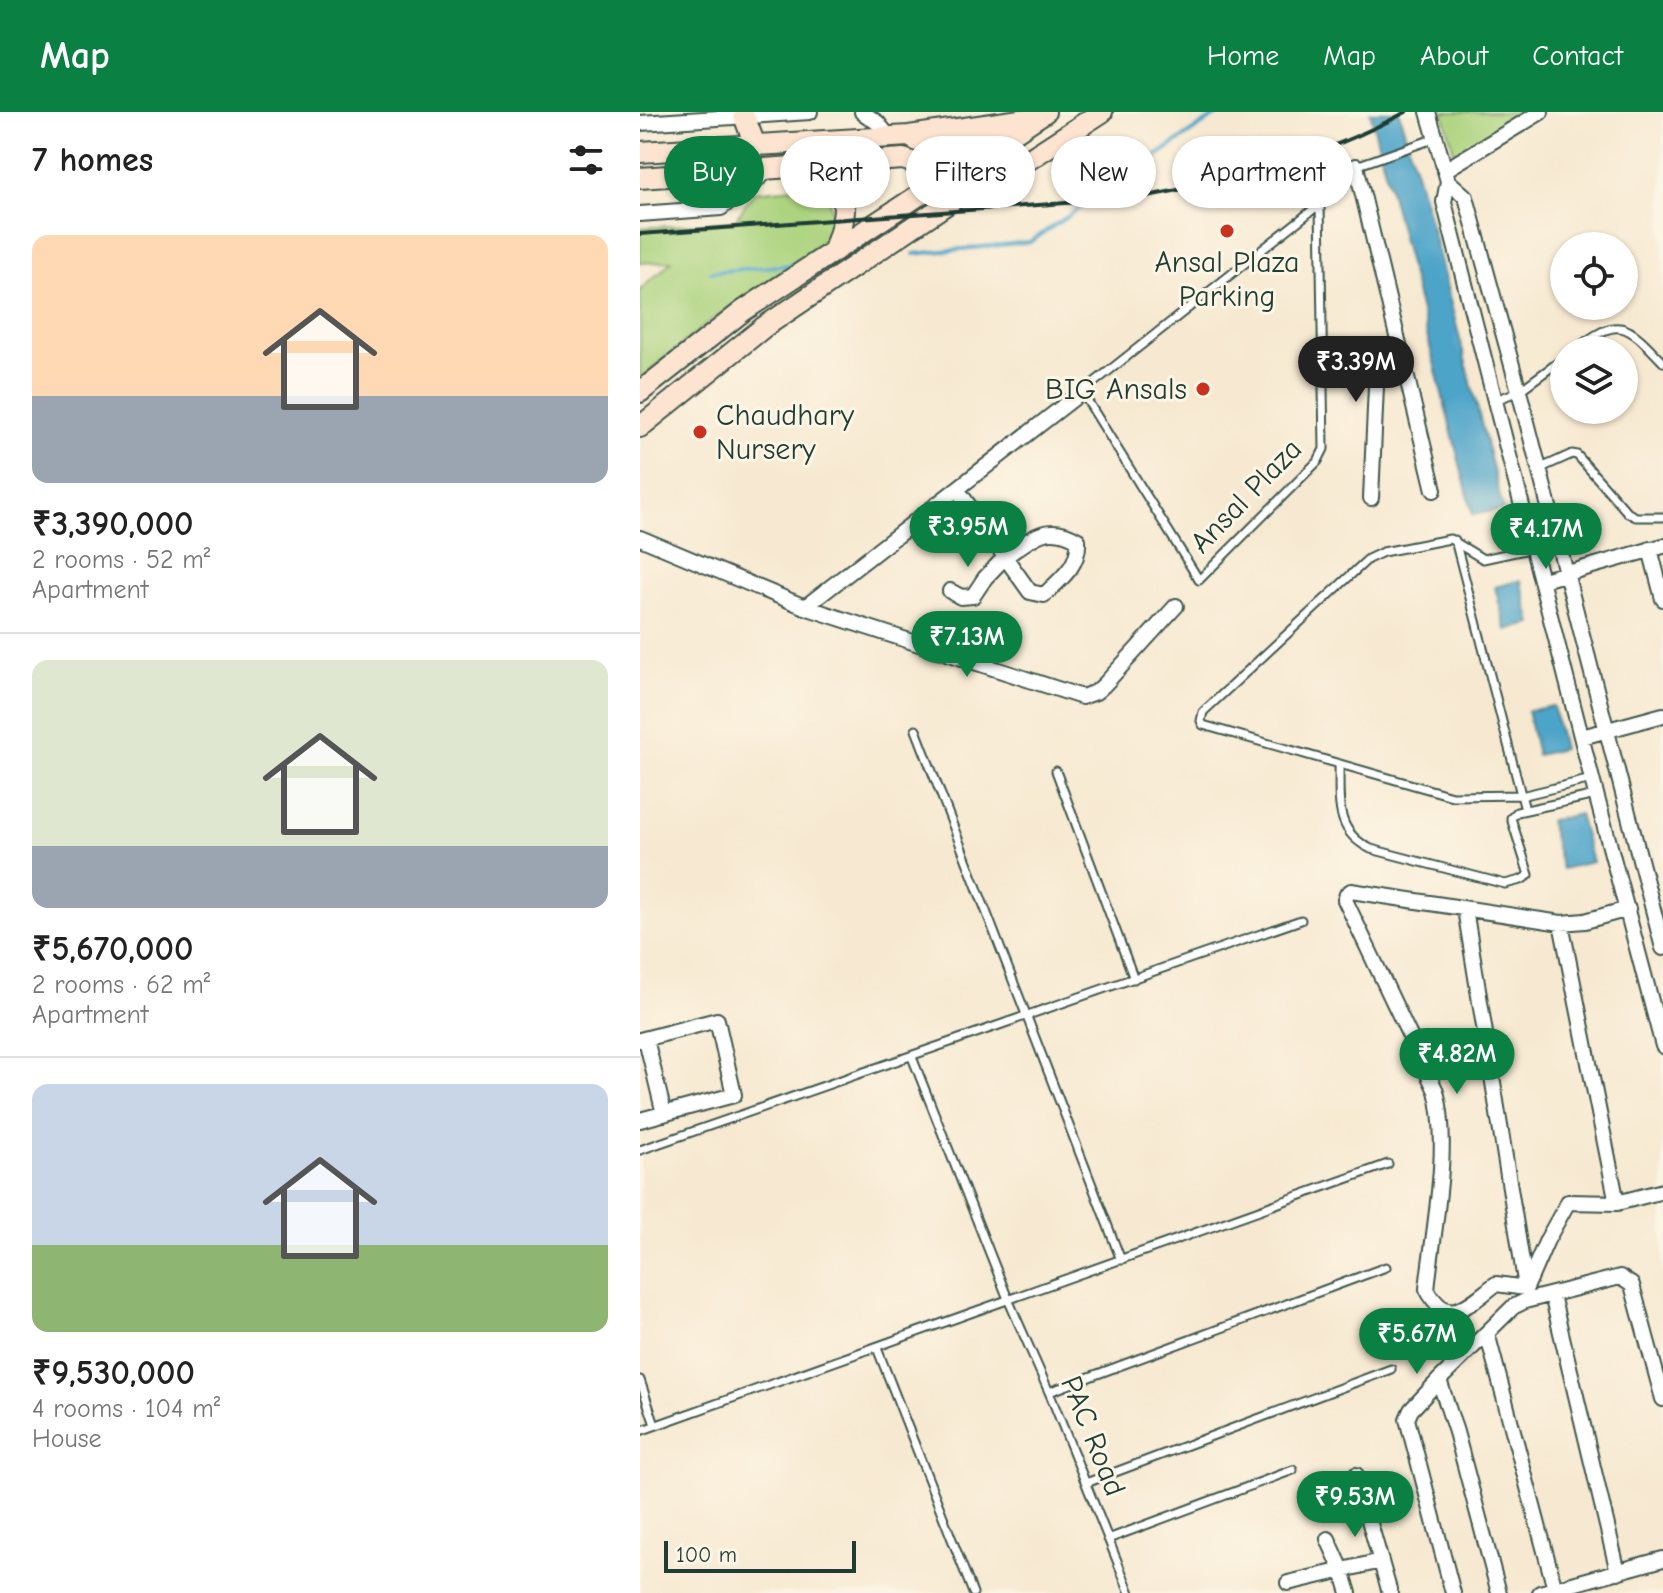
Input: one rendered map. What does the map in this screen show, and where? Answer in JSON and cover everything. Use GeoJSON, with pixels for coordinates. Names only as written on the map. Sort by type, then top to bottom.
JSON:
{"type":"FeatureCollection","features":[{"type":"Feature","properties":{"kind":"main road"},"geometry":{"type":"LineString","coordinates":[[1035,153],[1102,112]]}},
{"type":"Feature","properties":{"kind":"main road"},"geometry":{"type":"LineString","coordinates":[[764,144],[899,137],[1040,115]]}},
{"type":"Feature","properties":{"kind":"main road"},"geometry":{"type":"LineString","coordinates":[[1007,136],[1040,115]]}},
{"type":"Feature","properties":{"kind":"main road"},"geometry":{"type":"LineString","coordinates":[[744,116],[752,136]]}},
{"type":"Feature","properties":{"kind":"main road"},"geometry":{"type":"LineString","coordinates":[[899,137],[906,140]]}},
{"type":"Feature","properties":{"kind":"main road"},"geometry":{"type":"LineString","coordinates":[[640,152],[664,151]]}},
{"type":"Feature","properties":{"kind":"main road"},"geometry":{"type":"LineString","coordinates":[[640,178],[780,166]]}},
{"type":"Feature","properties":{"kind":"main road"},"geometry":{"type":"LineString","coordinates":[[640,392],[743,311],[906,202]]}},
{"type":"Feature","properties":{"kind":"main road"},"geometry":{"type":"LineString","coordinates":[[834,250],[844,223],[843,208]]}},
{"type":"Feature","properties":{"kind":"main road"},"geometry":{"type":"LineString","coordinates":[[640,427],[764,327],[947,208]]}},
{"type":"Feature","properties":{"kind":"street"},"geometry":{"type":"LineString","coordinates":[[640,123],[810,112]]}},
{"type":"Feature","properties":{"kind":"street"},"geometry":{"type":"LineString","coordinates":[[1428,112],[1447,176],[1444,202],[1663,1046]]}},
{"type":"Feature","properties":{"kind":"street"},"geometry":{"type":"LineString","coordinates":[[1447,176],[1541,112]]}},
{"type":"Feature","properties":{"kind":"street"},"geometry":{"type":"LineString","coordinates":[[869,114],[899,137]]}},
{"type":"Feature","properties":{"kind":"street"},"geometry":{"type":"LineString","coordinates":[[1356,166],[1434,490]]}},
{"type":"Feature","properties":{"kind":"street"},"geometry":{"type":"LineString","coordinates":[[640,214],[721,208],[772,167]]}},
{"type":"Feature","properties":{"kind":"street"},"geometry":{"type":"LineString","coordinates":[[1447,176],[1466,197],[1663,948]]}},
{"type":"Feature","properties":{"kind":"street"},"geometry":{"type":"LineString","coordinates":[[1371,498],[1377,364],[1403,361]]}},
{"type":"Feature","properties":{"kind":"street"},"geometry":{"type":"LineString","coordinates":[[805,607],[1074,398]]}},
{"type":"Feature","properties":{"kind":"street"},"geometry":{"type":"LineString","coordinates":[[950,591],[961,597],[973,596],[1005,557],[1044,532],[1062,530],[1078,540],[1079,552],[1068,573],[1044,595],[1030,592],[1005,557],[957,489]]}},
{"type":"Feature","properties":{"kind":"street"},"geometry":{"type":"LineString","coordinates":[[640,538],[805,607],[1082,697],[1104,685],[1176,606]]}},
{"type":"Feature","properties":{"kind":"street"},"geometry":{"type":"LineString","coordinates":[[1543,580],[1657,548],[1663,599]]}},
{"type":"Feature","properties":{"kind":"street"},"geometry":{"type":"LineString","coordinates":[[1582,737],[1663,715]]}},
{"type":"Feature","properties":{"kind":"street"},"geometry":{"type":"LineString","coordinates":[[1526,1288],[1496,1284],[1461,1310],[1453,1311],[1443,1310],[1433,1301],[1427,1289],[1439,1168],[1441,1111],[1436,1091],[1345,897],[1351,891],[1561,923],[1585,921],[1628,909]]}},
{"type":"Feature","properties":{"kind":"street"},"geometry":{"type":"LineString","coordinates":[[1465,909],[1526,1288]]}},
{"type":"Feature","properties":{"kind":"street"},"geometry":{"type":"LineString","coordinates":[[1561,923],[1617,1203]]}},
{"type":"Feature","properties":{"kind":"street"},"geometry":{"type":"LineString","coordinates":[[640,1120],[664,1114],[734,1095],[717,1020],[643,1039],[664,1114]]}},
{"type":"Feature","properties":{"kind":"street"},"geometry":{"type":"LineString","coordinates":[[1526,1288],[1568,1202],[1617,1203],[1663,1191]]}},
{"type":"Feature","properties":{"kind":"street"},"geometry":{"type":"LineString","coordinates":[[1453,1593],[1407,1423],[1411,1410],[1439,1380],[1519,1303],[1620,1277],[1629,1281],[1663,1399]]}},
{"type":"Feature","properties":{"kind":"street"},"geometry":{"type":"LineString","coordinates":[[1552,1295],[1618,1572]]}},
{"type":"Feature","properties":{"kind":"street"},"geometry":{"type":"LineString","coordinates":[[1487,1333],[1547,1591],[1594,1586],[1618,1572],[1663,1559]]}},
{"type":"Feature","properties":{"kind":"street"},"geometry":{"type":"LineString","coordinates":[[1439,1380],[1499,1593]]}},
{"type":"Feature","properties":{"kind":"street"},"geometry":{"type":"LineString","coordinates":[[1356,1475],[1390,1593]]}},
{"type":"Feature","properties":{"kind":"street"},"geometry":{"type":"LineString","coordinates":[[1328,1539],[1349,1593]]}},
{"type":"Feature","properties":{"kind":"street"},"geometry":{"type":"LineString","coordinates":[[1288,1583],[1305,1586],[1342,1570],[1381,1561]]}},
{"type":"Feature","properties":{"kind":"lane"},"geometry":{"type":"LineString","coordinates":[[1353,169],[1381,156],[1436,138]]}},
{"type":"Feature","properties":{"kind":"lane","name":"Ansal Plaza"},"geometry":{"type":"LineString","coordinates":[[1320,204],[1324,449],[1318,461],[1199,580],[1082,392],[1320,204]]}},
{"type":"Feature","properties":{"kind":"lane"},"geometry":{"type":"LineString","coordinates":[[1593,336],[1611,326],[1627,329],[1635,336]]}},
{"type":"Feature","properties":{"kind":"lane"},"geometry":{"type":"LineString","coordinates":[[1638,339],[1663,362]]}},
{"type":"Feature","properties":{"kind":"lane"},"geometry":{"type":"LineString","coordinates":[[1496,400],[1519,391],[1550,368]]}},
{"type":"Feature","properties":{"kind":"lane"},"geometry":{"type":"LineString","coordinates":[[1539,469],[1572,454],[1577,455],[1628,513],[1636,517],[1663,517]]}},
{"type":"Feature","properties":{"kind":"lane"},"geometry":{"type":"LineString","coordinates":[[1455,540],[1525,810]]}},
{"type":"Feature","properties":{"kind":"lane"},"geometry":{"type":"LineString","coordinates":[[1534,548],[1483,559],[1455,540],[1397,549],[1368,559],[1202,716],[1203,725],[1452,796],[1521,795],[1592,779]]}},
{"type":"Feature","properties":{"kind":"lane"},"geometry":{"type":"LineString","coordinates":[[916,730],[1121,1260]]}},
{"type":"Feature","properties":{"kind":"lane"},"geometry":{"type":"LineString","coordinates":[[1339,764],[1340,819],[1359,844],[1505,884],[1529,875],[1511,818],[1517,812],[1596,795]]}},
{"type":"Feature","properties":{"kind":"lane"},"geometry":{"type":"LineString","coordinates":[[1056,771],[1134,979]]}},
{"type":"Feature","properties":{"kind":"lane"},"geometry":{"type":"LineString","coordinates":[[640,1150],[1301,920]]}},
{"type":"Feature","properties":{"kind":"lane","name":"PAC Road"},"geometry":{"type":"LineString","coordinates":[[912,1057],[1130,1593]]}},
{"type":"Feature","properties":{"kind":"lane"},"geometry":{"type":"LineString","coordinates":[[640,1431],[1388,1164]]}},
{"type":"Feature","properties":{"kind":"lane"},"geometry":{"type":"LineString","coordinates":[[1049,1392],[1386,1267]]}},
{"type":"Feature","properties":{"kind":"lane"},"geometry":{"type":"LineString","coordinates":[[877,1348],[973,1593]]}},
{"type":"Feature","properties":{"kind":"lane"},"geometry":{"type":"LineString","coordinates":[[1086,1483],[1391,1369]]}},
{"type":"Feature","properties":{"kind":"lane"},"geometry":{"type":"LineString","coordinates":[[640,1380],[655,1425]]}},
{"type":"Feature","properties":{"kind":"lane"},"geometry":{"type":"LineString","coordinates":[[1108,1539],[1293,1470]]}},
{"type":"Feature","properties":{"kind":"green space"},"geometry":{"type":"Polygon","coordinates":[[[1443,112],[1520,112],[1456,158],[1443,112]]]}},
{"type":"Feature","properties":{"kind":"green space"},"geometry":{"type":"Polygon","coordinates":[[[780,189],[780,208],[831,208],[833,218],[824,239],[710,321],[640,379],[640,290],[672,261],[640,263],[640,228],[734,222],[743,208],[764,208],[764,191],[780,189]]]}},
{"type":"Feature","properties":{"kind":"water"},"geometry":{"type":"Polygon","coordinates":[[[1370,112],[1399,112],[1503,509],[1473,515],[1370,112]]]}},
{"type":"Feature","properties":{"kind":"water"},"geometry":{"type":"Polygon","coordinates":[[[1521,580],[1532,624],[1506,630],[1495,587],[1521,580]]]}},
{"type":"Feature","properties":{"kind":"water"},"geometry":{"type":"Polygon","coordinates":[[[1553,706],[1563,749],[1537,755],[1527,711],[1553,706]]]}},
{"type":"Feature","properties":{"kind":"water"},"geometry":{"type":"Polygon","coordinates":[[[1579,814],[1592,862],[1562,869],[1549,821],[1579,814]]]}},
{"type":"Feature","properties":{"kind":"waterway"},"geometry":{"type":"LineString","coordinates":[[914,254],[1030,242],[1221,112]]}},
{"type":"Feature","properties":{"kind":"waterway"},"geometry":{"type":"LineString","coordinates":[[711,272],[801,264]]}},
{"type":"Feature","properties":{"kind":"railway"},"geometry":{"type":"LineString","coordinates":[[640,234],[1135,198],[1274,166],[1341,143],[1406,112]]}},
{"type":"Feature","properties":{"kind":"place","name":"Ansal Plaza Parking"},"geometry":{"type":"Point","coordinates":[1227,231]}},
{"type":"Feature","properties":{"kind":"place","name":"BIG Ansals"},"geometry":{"type":"Point","coordinates":[1203,389]}},
{"type":"Feature","properties":{"kind":"place","name":"Chaudhary Nursery"},"geometry":{"type":"Point","coordinates":[700,432]}}]}
